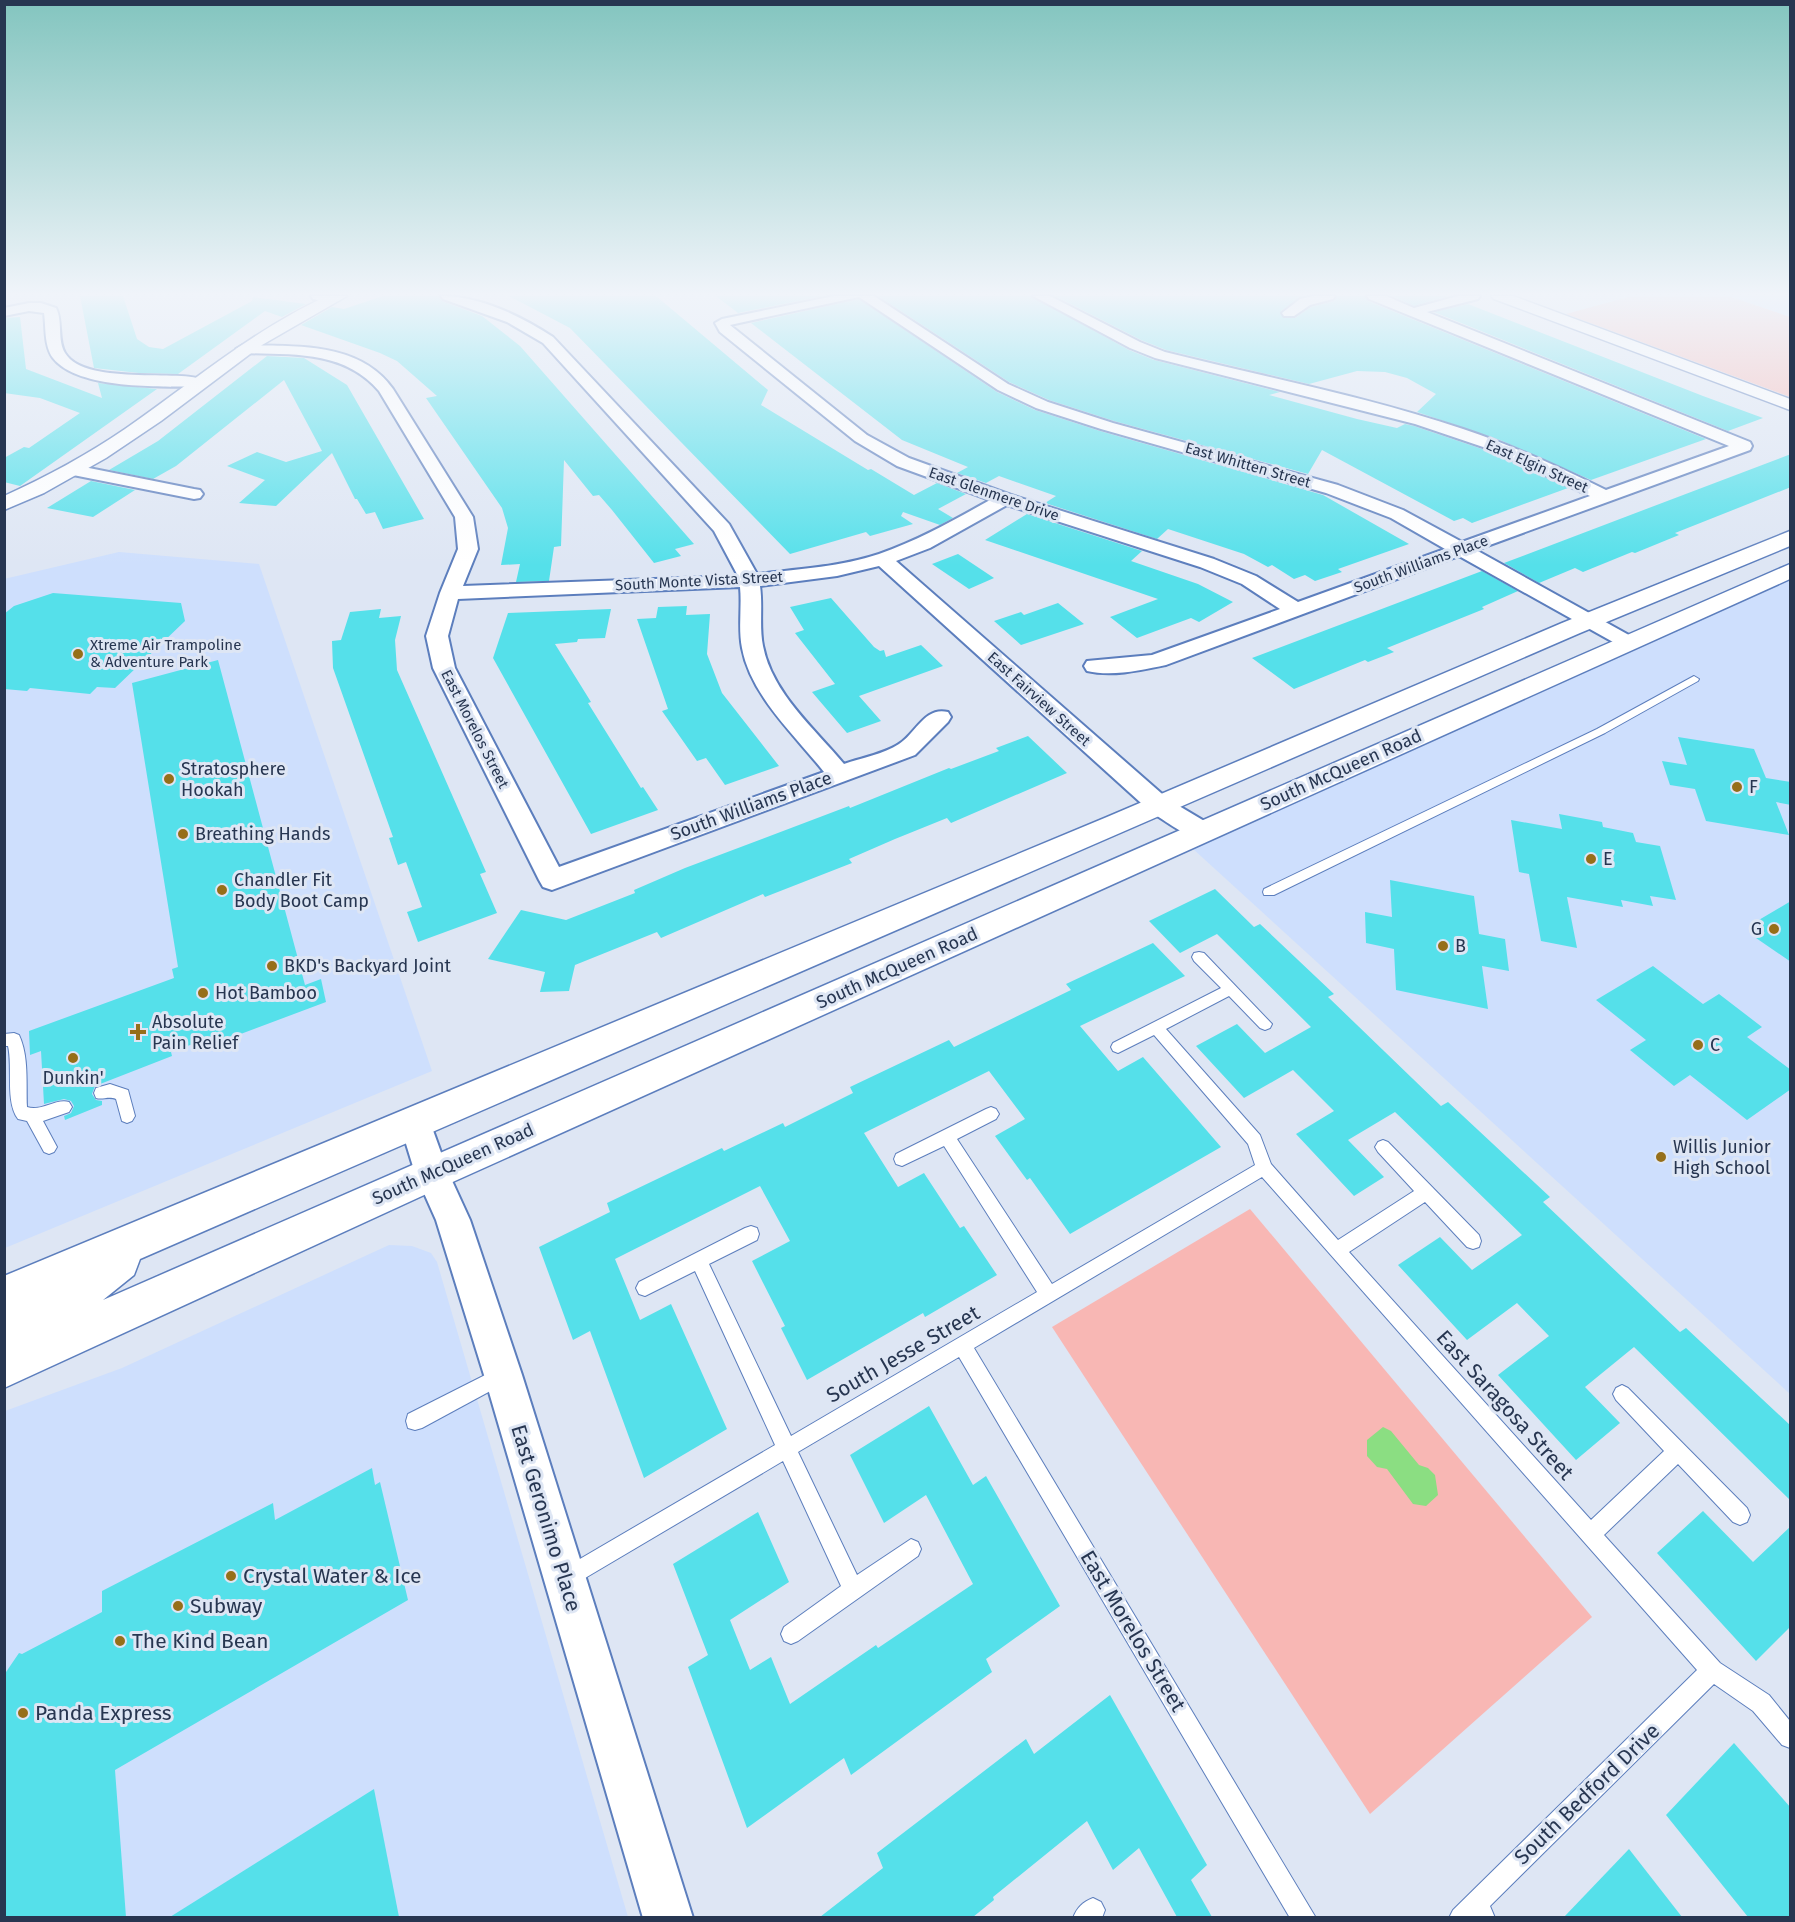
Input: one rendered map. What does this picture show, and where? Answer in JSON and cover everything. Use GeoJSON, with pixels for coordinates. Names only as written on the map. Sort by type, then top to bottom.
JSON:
{"type":"FeatureCollection","features":[{"type":"Feature","properties":{"kind":"main road"},"geometry":{"type":"LineString","coordinates":[[4,504],[74,470],[129,434],[193,386]]}},
{"type":"Feature","properties":{"kind":"main road"},"geometry":{"type":"LineString","coordinates":[[1739,386],[1791,405]]}},
{"type":"Feature","properties":{"kind":"main road"},"geometry":{"type":"LineString","coordinates":[[4,1297],[1160,806],[1589,621],[1791,538]]}},
{"type":"Feature","properties":{"kind":"main road","name":"South McQueen Road"},"geometry":{"type":"LineString","coordinates":[[4,1366],[432,1173],[1791,571]]}},
{"type":"Feature","properties":{"kind":"main road"},"geometry":{"type":"LineString","coordinates":[[4,1331],[63,1305],[158,1232]]}},
{"type":"Feature","properties":{"kind":"street","name":"East Morelos Street"},"geometry":{"type":"LineString","coordinates":[[382,386],[464,517],[468,549],[450,592],[437,636],[444,668],[552,880]]}},
{"type":"Feature","properties":{"kind":"street"},"geometry":{"type":"LineString","coordinates":[[590,386],[722,528],[738,555],[749,581],[753,652],[759,669],[774,694],[839,774]]}},
{"type":"Feature","properties":{"kind":"street","name":"East Glenmere Drive"},"geometry":{"type":"LineString","coordinates":[[796,386],[861,438],[903,462],[1005,499],[1207,563],[1249,580],[1296,610]]}},
{"type":"Feature","properties":{"kind":"street","name":"East Whitten Street"},"geometry":{"type":"LineString","coordinates":[[1001,386],[1042,405],[1107,426],[1332,489],[1397,514],[1629,643]]}},
{"type":"Feature","properties":{"kind":"street","name":"East Elgin Street"},"geometry":{"type":"LineString","coordinates":[[1284,386],[1458,432],[1511,452],[1603,496]]}},
{"type":"Feature","properties":{"kind":"street","name":"South Williams Place"},"geometry":{"type":"LineString","coordinates":[[1095,666],[1140,664],[1158,660],[1744,446],[1595,386]]}},
{"type":"Feature","properties":{"kind":"street"},"geometry":{"type":"LineString","coordinates":[[1366,406],[1381,389]]}},
{"type":"Feature","properties":{"kind":"street"},"geometry":{"type":"LineString","coordinates":[[74,470],[194,494]]}},
{"type":"Feature","properties":{"kind":"street","name":"South Monte Vista Street"},"geometry":{"type":"LineString","coordinates":[[450,592],[749,581],[837,570],[883,559],[932,540],[1005,499]]}},
{"type":"Feature","properties":{"kind":"street","name":"East Fairview Street"},"geometry":{"type":"LineString","coordinates":[[883,559],[1160,806],[1202,831]]}},
{"type":"Feature","properties":{"kind":"street","name":"South Williams Place"},"geometry":{"type":"LineString","coordinates":[[552,880],[907,750],[940,717]]}},
{"type":"Feature","properties":{"kind":"street","name":"East Geronimo Place"},"geometry":{"type":"LineString","coordinates":[[416,1121],[432,1173],[453,1220],[503,1375],[668,1917]]}},
{"type":"Feature","properties":{"kind":"lane"},"geometry":{"type":"LineString","coordinates":[[1269,892],[1601,731],[1694,679]]}},
{"type":"Feature","properties":{"kind":"lane"},"geometry":{"type":"LineString","coordinates":[[1199,957],[1265,1024]]}},
{"type":"Feature","properties":{"kind":"lane"},"geometry":{"type":"LineString","coordinates":[[1118,1047],[1231,989]]}},
{"type":"Feature","properties":{"kind":"lane"},"geometry":{"type":"LineString","coordinates":[[1156,1028],[1255,1140],[1264,1168]]}},
{"type":"Feature","properties":{"kind":"lane"},"geometry":{"type":"LineString","coordinates":[[4,1040],[14,1039],[18,1056],[19,1109],[23,1114],[44,1115],[64,1107]]}},
{"type":"Feature","properties":{"kind":"lane"},"geometry":{"type":"LineString","coordinates":[[101,1093],[110,1090],[123,1095],[127,1116]]}},
{"type":"Feature","properties":{"kind":"lane"},"geometry":{"type":"LineString","coordinates":[[902,1159],[991,1114]]}},
{"type":"Feature","properties":{"kind":"lane"},"geometry":{"type":"LineString","coordinates":[[32,1116],[49,1147]]}},
{"type":"Feature","properties":{"kind":"lane"},"geometry":{"type":"LineString","coordinates":[[946,1137],[1049,1295]]}},
{"type":"Feature","properties":{"kind":"lane"},"geometry":{"type":"LineString","coordinates":[[1383,1148],[1473,1241]]}},
{"type":"Feature","properties":{"kind":"lane","name":"East Saragosa Street"},"geometry":{"type":"LineString","coordinates":[[1264,1168],[1712,1671],[1761,1703],[1791,1737]]}},
{"type":"Feature","properties":{"kind":"lane","name":"South Jesse Street"},"geometry":{"type":"LineString","coordinates":[[564,1579],[1264,1168]]}},
{"type":"Feature","properties":{"kind":"lane"},"geometry":{"type":"LineString","coordinates":[[1337,1250],[1426,1192]]}},
{"type":"Feature","properties":{"kind":"lane"},"geometry":{"type":"LineString","coordinates":[[645,1288],[751,1234]]}},
{"type":"Feature","properties":{"kind":"lane"},"geometry":{"type":"LineString","coordinates":[[699,1261],[853,1590]]}},
{"type":"Feature","properties":{"kind":"lane","name":"East Morelos Street"},"geometry":{"type":"LineString","coordinates":[[962,1345],[1304,1917]]}},
{"type":"Feature","properties":{"kind":"lane"},"geometry":{"type":"LineString","coordinates":[[416,1421],[503,1375]]}},
{"type":"Feature","properties":{"kind":"lane"},"geometry":{"type":"LineString","coordinates":[[1622,1394],[1740,1515]]}},
{"type":"Feature","properties":{"kind":"lane"},"geometry":{"type":"LineString","coordinates":[[1590,1534],[1678,1451]]}},
{"type":"Feature","properties":{"kind":"lane"},"geometry":{"type":"LineString","coordinates":[[791,1634],[911,1549]]}},
{"type":"Feature","properties":{"kind":"lane","name":"South Bedford Drive"},"geometry":{"type":"LineString","coordinates":[[1473,1913],[1712,1671]]}},
{"type":"Feature","properties":{"kind":"shaded area"},"geometry":{"type":"Polygon","coordinates":[[[1759,386],[1790,386],[1790,397],[1759,386]]]}},
{"type":"Feature","properties":{"kind":"shaded area"},"geometry":{"type":"Polygon","coordinates":[[[119,552],[259,564],[432,1071],[5,1248],[4,579],[119,552]]]}},
{"type":"Feature","properties":{"kind":"shaded area","name":"Willis Junior High School"},"geometry":{"type":"Polygon","coordinates":[[[1790,580],[1790,1394],[1192,848],[1790,580]]]}},
{"type":"Feature","properties":{"kind":"shaded area"},"geometry":{"type":"Polygon","coordinates":[[[1250,1209],[1592,1617],[1370,1814],[1052,1327],[1250,1209]]]}},
{"type":"Feature","properties":{"kind":"shaded area"},"geometry":{"type":"Polygon","coordinates":[[[389,1245],[412,1246],[431,1253],[437,1262],[628,1917],[5,1918],[5,1411],[122,1368],[389,1245]]]}},
{"type":"Feature","properties":{"kind":"shaded area"},"geometry":{"type":"Polygon","coordinates":[[[1383,1427],[1391,1431],[1419,1465],[1428,1468],[1435,1475],[1438,1495],[1426,1506],[1413,1504],[1387,1469],[1377,1467],[1367,1456],[1367,1440],[1383,1427]]]}},
{"type":"Feature","properties":{"kind":"building"},"geometry":{"type":"Polygon","coordinates":[[[4,386],[70,386],[102,398],[99,386],[157,389],[20,486],[4,482],[4,458],[24,447],[29,448],[80,413],[40,398],[4,393],[4,386]]]}},
{"type":"Feature","properties":{"kind":"building"},"geometry":{"type":"Polygon","coordinates":[[[229,386],[277,386],[176,466],[153,479],[109,470],[158,441],[229,386]]]}},
{"type":"Feature","properties":{"kind":"building"},"geometry":{"type":"Polygon","coordinates":[[[287,386],[347,386],[424,519],[383,529],[375,512],[366,514],[355,499],[332,453],[276,506],[239,503],[265,480],[227,466],[257,452],[286,462],[322,451],[287,386]]]}},
{"type":"Feature","properties":{"kind":"building"},"geometry":{"type":"Polygon","coordinates":[[[425,386],[555,386],[694,544],[675,549],[681,556],[654,563],[599,495],[593,496],[564,460],[561,546],[554,547],[549,581],[516,582],[520,564],[501,565],[508,528],[502,508],[426,398],[437,396],[425,386]]]}},
{"type":"Feature","properties":{"kind":"building"},"geometry":{"type":"Polygon","coordinates":[[[626,386],[763,386],[768,390],[761,405],[914,495],[937,483],[966,494],[938,509],[953,518],[940,525],[903,512],[901,516],[913,524],[870,536],[866,532],[790,554],[626,386]]]}},
{"type":"Feature","properties":{"kind":"building"},"geometry":{"type":"Polygon","coordinates":[[[832,386],[988,386],[1035,410],[1323,495],[1409,544],[1338,569],[1342,572],[1315,581],[1305,575],[1294,579],[1272,565],[1268,567],[1244,554],[1168,529],[1157,539],[1045,503],[1056,496],[999,476],[986,483],[957,473],[968,467],[902,440],[832,386]]]}},
{"type":"Feature","properties":{"kind":"building"},"geometry":{"type":"Polygon","coordinates":[[[1017,386],[1255,386],[1280,392],[1269,395],[1357,419],[1397,428],[1405,424],[1414,426],[1488,451],[1568,488],[1472,523],[1463,518],[1454,521],[1322,450],[1308,474],[1114,421],[1049,400],[1017,386]]]}},
{"type":"Feature","properties":{"kind":"building"},"geometry":{"type":"Polygon","coordinates":[[[1421,386],[1575,386],[1706,439],[1591,480],[1500,440],[1417,412],[1436,394],[1421,386]]]}},
{"type":"Feature","properties":{"kind":"building"},"geometry":{"type":"Polygon","coordinates":[[[1616,386],[1677,386],[1763,418],[1728,431],[1616,386]]]}},
{"type":"Feature","properties":{"kind":"building"},"geometry":{"type":"Polygon","coordinates":[[[1791,454],[1791,487],[1675,533],[1679,535],[1635,553],[1632,552],[1583,572],[1575,568],[1539,583],[1504,563],[1791,454]]]}},
{"type":"Feature","properties":{"kind":"building"},"geometry":{"type":"Polygon","coordinates":[[[91,481],[135,490],[93,517],[47,508],[91,481]]]}},
{"type":"Feature","properties":{"kind":"building"},"geometry":{"type":"Polygon","coordinates":[[[1027,514],[1142,551],[1131,561],[1198,584],[1233,602],[1199,622],[1191,618],[1137,638],[1110,617],[1158,599],[985,540],[1027,514]]]}},
{"type":"Feature","properties":{"kind":"building"},"geometry":{"type":"Polygon","coordinates":[[[958,554],[994,578],[969,589],[932,564],[958,554]]]}},
{"type":"Feature","properties":{"kind":"building"},"geometry":{"type":"Polygon","coordinates":[[[1482,571],[1518,591],[1482,607],[1484,609],[1387,648],[1394,652],[1368,662],[1365,660],[1294,689],[1252,658],[1482,571]]]}},
{"type":"Feature","properties":{"kind":"building","name":"Xtreme Air Trampoline & Adventure Park"},"geometry":{"type":"Polygon","coordinates":[[[53,593],[181,603],[185,621],[115,688],[97,687],[90,694],[30,688],[27,691],[4,689],[4,614],[14,606],[53,593]]]}},
{"type":"Feature","properties":{"kind":"building"},"geometry":{"type":"Polygon","coordinates":[[[831,598],[874,647],[880,651],[884,650],[886,657],[921,645],[943,666],[859,696],[881,721],[847,733],[812,692],[835,684],[795,633],[804,630],[790,607],[831,598]]]}},
{"type":"Feature","properties":{"kind":"building"},"geometry":{"type":"Polygon","coordinates":[[[1058,603],[1084,624],[1021,645],[994,621],[1021,612],[1024,615],[1058,603]]]}},
{"type":"Feature","properties":{"kind":"building"},"geometry":{"type":"Polygon","coordinates":[[[687,606],[686,615],[710,614],[707,654],[722,693],[779,766],[725,785],[706,758],[697,761],[662,711],[668,709],[637,619],[656,618],[658,607],[687,606]]]}},
{"type":"Feature","properties":{"kind":"building"},"geometry":{"type":"Polygon","coordinates":[[[381,609],[379,618],[401,616],[395,640],[397,670],[486,872],[480,874],[497,913],[418,942],[407,912],[422,907],[406,862],[398,865],[389,838],[393,837],[333,668],[332,641],[341,640],[350,612],[381,609]]]}},
{"type":"Feature","properties":{"kind":"building"},"geometry":{"type":"Polygon","coordinates":[[[611,609],[605,638],[578,639],[577,642],[555,644],[591,702],[588,703],[641,788],[643,787],[658,810],[591,834],[493,658],[508,613],[611,609]]]}},
{"type":"Feature","properties":{"kind":"building"},"geometry":{"type":"Polygon","coordinates":[[[218,660],[305,985],[321,979],[326,1002],[214,1044],[212,1037],[171,1052],[172,1056],[95,1086],[92,1094],[96,1100],[102,1101],[102,1105],[65,1120],[64,1116],[71,1113],[74,1106],[71,1101],[64,1099],[44,1104],[41,1051],[30,1055],[29,1031],[174,978],[172,969],[178,967],[132,683],[218,660]]]}},
{"type":"Feature","properties":{"kind":"building"},"geometry":{"type":"Polygon","coordinates":[[[1028,736],[1067,773],[951,823],[947,818],[895,839],[849,859],[852,863],[765,897],[763,894],[661,938],[657,932],[575,965],[569,991],[540,992],[545,972],[488,959],[521,910],[566,920],[635,893],[634,890],[685,868],[999,751],[996,748],[1028,736]]]}},
{"type":"Feature","properties":{"kind":"building","name":"F"},"geometry":{"type":"Polygon","coordinates":[[[1678,737],[1754,749],[1766,778],[1791,782],[1791,805],[1776,802],[1789,835],[1706,821],[1695,789],[1670,785],[1662,761],[1687,765],[1678,737]]]}},
{"type":"Feature","properties":{"kind":"building","name":"E"},"geometry":{"type":"Polygon","coordinates":[[[1559,814],[1602,822],[1603,827],[1633,833],[1636,842],[1660,846],[1676,900],[1650,896],[1653,906],[1621,900],[1623,907],[1567,897],[1577,948],[1541,941],[1529,874],[1519,872],[1511,820],[1562,829],[1559,814]]]}},
{"type":"Feature","properties":{"kind":"building","name":"B"},"geometry":{"type":"Polygon","coordinates":[[[1390,880],[1474,896],[1479,934],[1505,939],[1509,971],[1482,966],[1488,1009],[1396,990],[1394,949],[1366,943],[1365,912],[1392,917],[1390,880]]]}},
{"type":"Feature","properties":{"kind":"building"},"geometry":{"type":"Polygon","coordinates":[[[1215,889],[1254,927],[1260,924],[1334,994],[1328,997],[1441,1106],[1448,1102],[1550,1197],[1543,1202],[1680,1332],[1686,1328],[1791,1426],[1791,1501],[1634,1347],[1585,1387],[1620,1423],[1576,1460],[1498,1375],[1549,1336],[1517,1303],[1467,1340],[1398,1265],[1440,1237],[1472,1270],[1522,1235],[1395,1112],[1348,1140],[1384,1177],[1354,1196],[1296,1134],[1334,1111],[1293,1070],[1244,1098],[1196,1046],[1237,1024],[1265,1053],[1311,1027],[1217,934],[1180,953],[1149,921],[1215,889]]]}},
{"type":"Feature","properties":{"kind":"building","name":"G"},"geometry":{"type":"Polygon","coordinates":[[[1791,901],[1791,962],[1756,938],[1765,933],[1752,924],[1791,901]]]}},
{"type":"Feature","properties":{"kind":"building"},"geometry":{"type":"Polygon","coordinates":[[[1153,943],[1185,976],[1080,1026],[1118,1071],[1143,1057],[1221,1147],[1070,1234],[1030,1178],[1027,1180],[995,1136],[1025,1119],[989,1071],[864,1133],[898,1187],[924,1173],[960,1228],[964,1226],[997,1275],[925,1317],[923,1313],[807,1380],[781,1328],[785,1326],[752,1261],[790,1241],[760,1186],[615,1259],[640,1320],[671,1304],[727,1429],[644,1478],[590,1331],[573,1340],[539,1247],[610,1212],[607,1203],[722,1148],[724,1151],[783,1123],[785,1127],[853,1093],[850,1087],[949,1040],[954,1047],[1071,990],[1066,984],[1153,943]]]}},
{"type":"Feature","properties":{"kind":"building","name":"C"},"geometry":{"type":"Polygon","coordinates":[[[1653,966],[1703,1004],[1719,994],[1762,1027],[1747,1037],[1791,1070],[1791,1089],[1747,1120],[1690,1075],[1674,1086],[1630,1050],[1646,1040],[1596,1000],[1653,966]]]}},
{"type":"Feature","properties":{"kind":"building"},"geometry":{"type":"Polygon","coordinates":[[[929,1406],[973,1485],[986,1476],[1060,1606],[986,1659],[992,1672],[851,1775],[844,1758],[747,1828],[688,1667],[708,1655],[673,1564],[758,1512],[789,1582],[730,1620],[750,1670],[771,1657],[790,1704],[876,1645],[878,1648],[973,1584],[926,1495],[884,1523],[850,1455],[929,1406]]]}},
{"type":"Feature","properties":{"kind":"building"},"geometry":{"type":"Polygon","coordinates":[[[372,1468],[375,1485],[380,1482],[408,1600],[115,1770],[126,1917],[4,1917],[4,1675],[19,1653],[22,1654],[102,1612],[102,1591],[273,1503],[275,1520],[372,1468]]]}},
{"type":"Feature","properties":{"kind":"building"},"geometry":{"type":"Polygon","coordinates":[[[1703,1511],[1753,1562],[1791,1526],[1791,1626],[1756,1661],[1657,1553],[1703,1511]]]}},
{"type":"Feature","properties":{"kind":"building"},"geometry":{"type":"Polygon","coordinates":[[[1110,1695],[1207,1865],[1191,1880],[1212,1917],[1177,1917],[1139,1848],[1113,1870],[1087,1821],[993,1897],[994,1900],[973,1917],[820,1917],[883,1868],[877,1853],[1026,1739],[1034,1754],[1110,1695]]]}},
{"type":"Feature","properties":{"kind":"building"},"geometry":{"type":"Polygon","coordinates":[[[1734,1743],[1791,1808],[1791,1917],[1748,1917],[1666,1815],[1734,1743]]]}},
{"type":"Feature","properties":{"kind":"building"},"geometry":{"type":"Polygon","coordinates":[[[374,1789],[399,1917],[170,1917],[374,1789]]]}},
{"type":"Feature","properties":{"kind":"building"},"geometry":{"type":"Polygon","coordinates":[[[1629,1849],[1682,1917],[1564,1917],[1629,1849]]]}},
{"type":"Feature","properties":{"kind":"place","name":"Xtreme Air Trampoline & Adventure Park"},"geometry":{"type":"Point","coordinates":[78,654]}},
{"type":"Feature","properties":{"kind":"place","name":"Stratosphere Hookah"},"geometry":{"type":"Point","coordinates":[169,779]}},
{"type":"Feature","properties":{"kind":"place","name":"F"},"geometry":{"type":"Point","coordinates":[1737,787]}},
{"type":"Feature","properties":{"kind":"place","name":"Breathing Hands"},"geometry":{"type":"Point","coordinates":[183,834]}},
{"type":"Feature","properties":{"kind":"place","name":"E"},"geometry":{"type":"Point","coordinates":[1591,859]}},
{"type":"Feature","properties":{"kind":"place","name":"Chandler Fit Body Boot Camp"},"geometry":{"type":"Point","coordinates":[222,890]}},
{"type":"Feature","properties":{"kind":"place","name":"G"},"geometry":{"type":"Point","coordinates":[1774,929]}},
{"type":"Feature","properties":{"kind":"place","name":"B"},"geometry":{"type":"Point","coordinates":[1443,946]}},
{"type":"Feature","properties":{"kind":"place","name":"BKD's Backyard Joint"},"geometry":{"type":"Point","coordinates":[272,966]}},
{"type":"Feature","properties":{"kind":"place","name":"Hot Bamboo"},"geometry":{"type":"Point","coordinates":[203,993]}},
{"type":"Feature","properties":{"kind":"place","name":"Absolute Pain Relief"},"geometry":{"type":"Point","coordinates":[138,1032]}},
{"type":"Feature","properties":{"kind":"place","name":"C"},"geometry":{"type":"Point","coordinates":[1698,1045]}},
{"type":"Feature","properties":{"kind":"place","name":"Dunkin'"},"geometry":{"type":"Point","coordinates":[73,1058]}},
{"type":"Feature","properties":{"kind":"place","name":"Willis Junior High School"},"geometry":{"type":"Point","coordinates":[1661,1157]}},
{"type":"Feature","properties":{"kind":"place","name":"Crystal Water & Ice"},"geometry":{"type":"Point","coordinates":[231,1576]}},
{"type":"Feature","properties":{"kind":"place","name":"Subway"},"geometry":{"type":"Point","coordinates":[178,1606]}},
{"type":"Feature","properties":{"kind":"place","name":"The Kind Bean"},"geometry":{"type":"Point","coordinates":[120,1641]}},
{"type":"Feature","properties":{"kind":"place","name":"Panda Express"},"geometry":{"type":"Point","coordinates":[23,1713]}}]}
